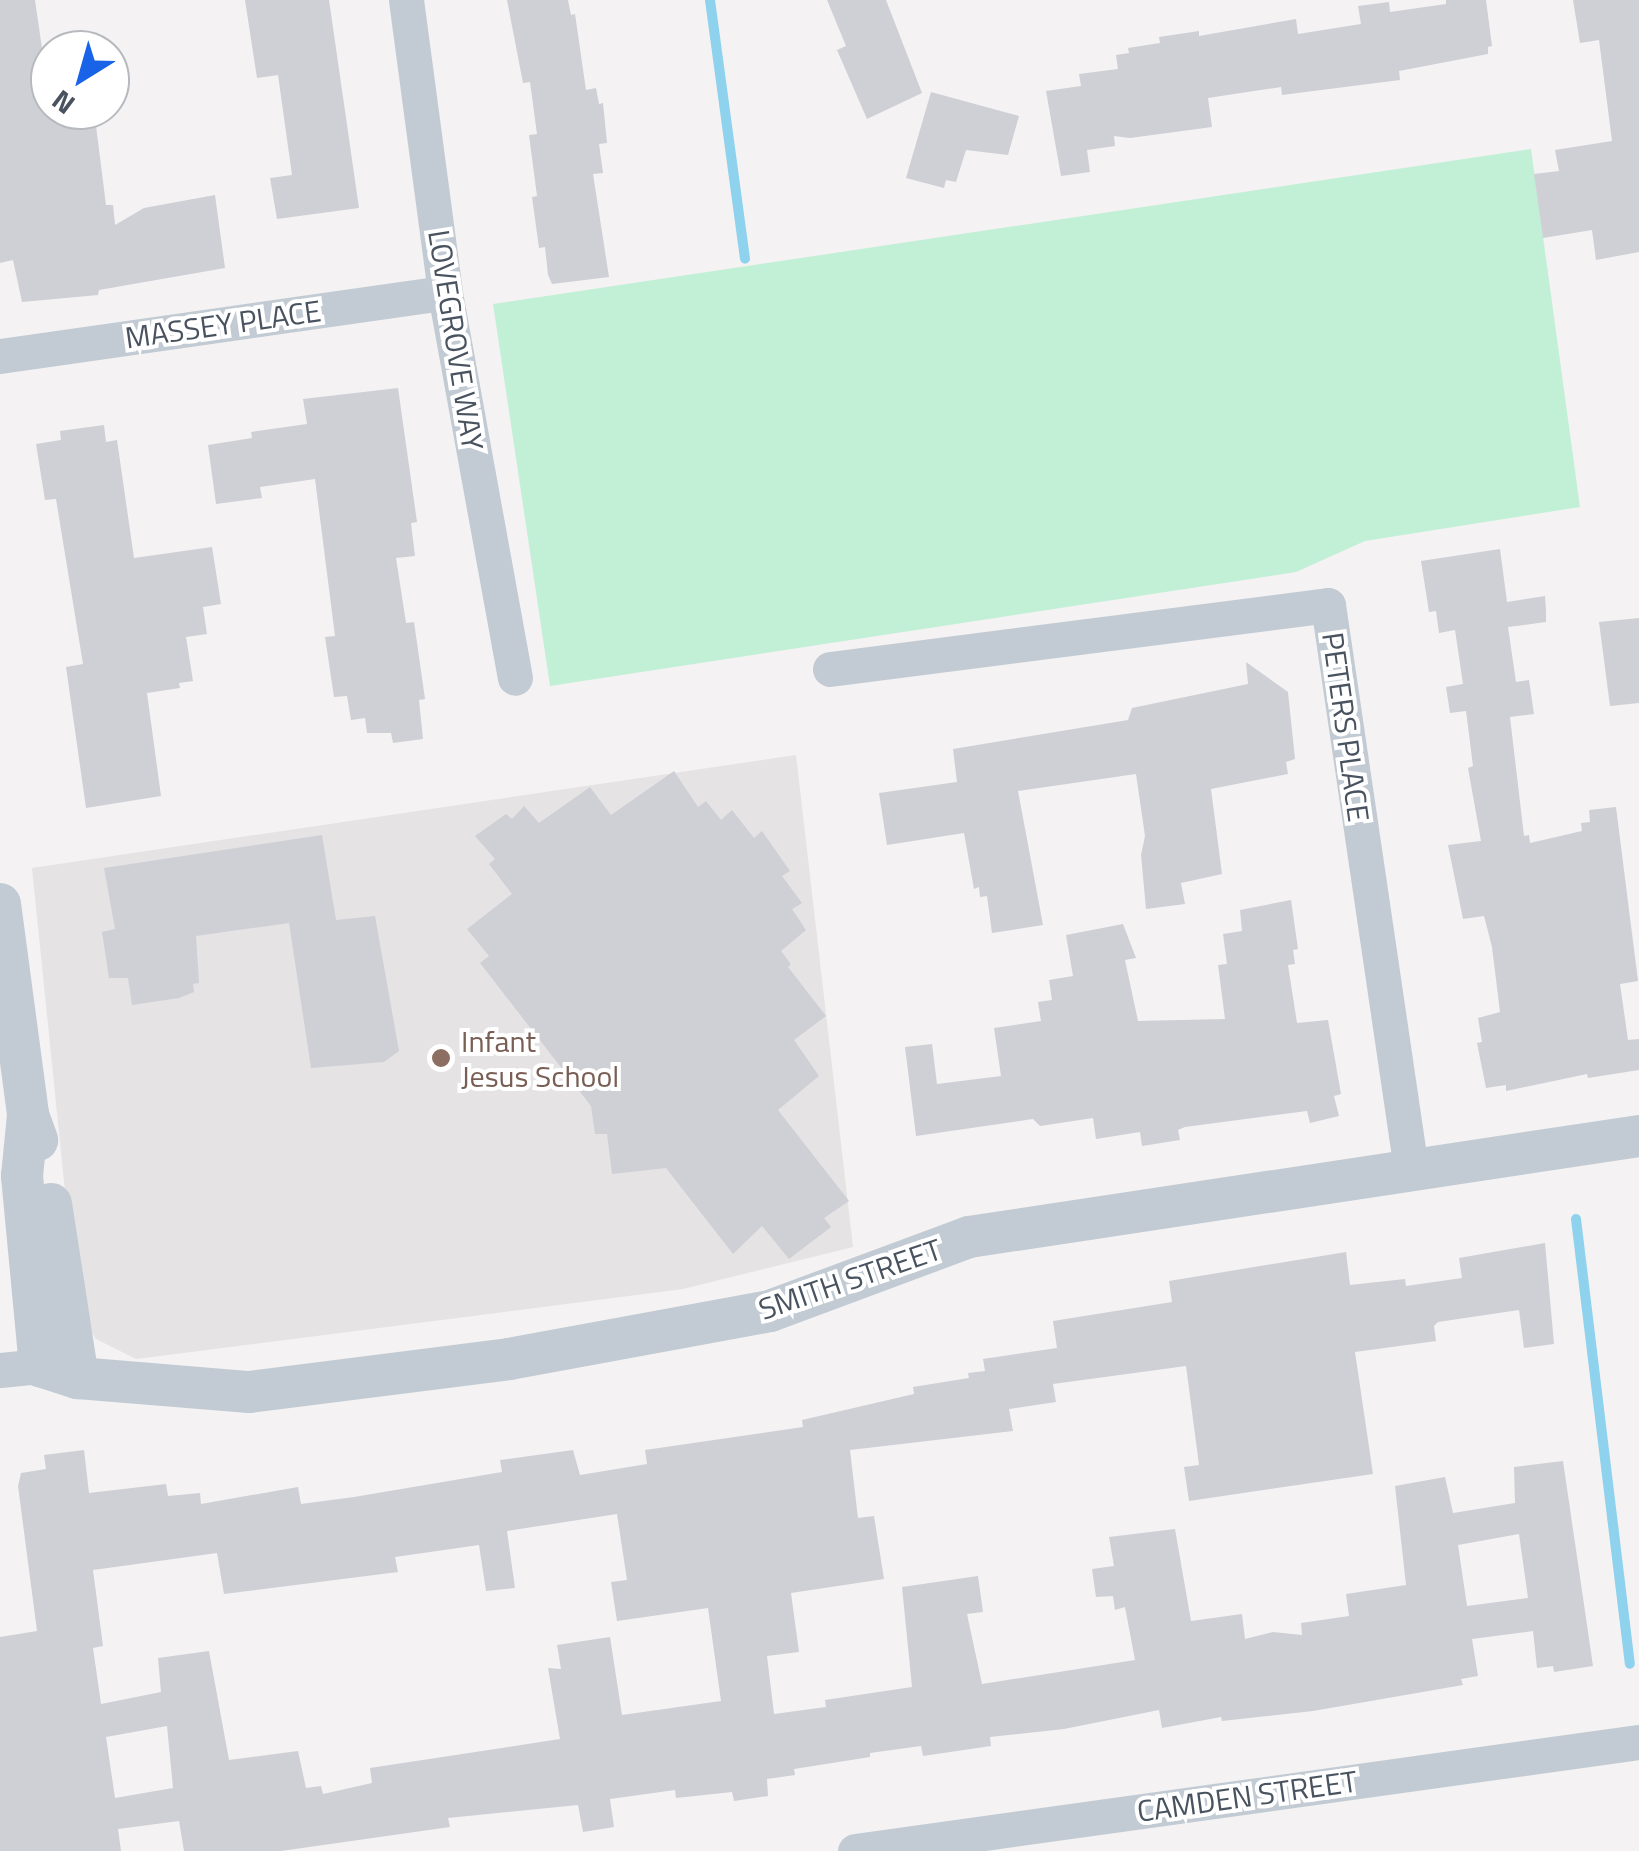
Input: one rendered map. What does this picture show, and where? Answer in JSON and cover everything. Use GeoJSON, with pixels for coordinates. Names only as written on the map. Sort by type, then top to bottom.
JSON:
{"type":"FeatureCollection","features":[{"type":"Feature","properties":{"kind":"street","name":"LOVEGROVE WAY"},"geometry":{"type":"LineString","coordinates":[[406,0],[445,292],[515,678]]}},
{"type":"Feature","properties":{"kind":"street","name":"MASSEY PLACE"},"geometry":{"type":"LineString","coordinates":[[0,356],[445,292]]}},
{"type":"Feature","properties":{"kind":"street","name":"PETERS PLACE"},"geometry":{"type":"LineString","coordinates":[[830,669],[1328,605],[1412,1169]]}},
{"type":"Feature","properties":{"kind":"street"},"geometry":{"type":"LineString","coordinates":[[0,904],[28,1115],[45,1164],[39,1371]]}},
{"type":"Feature","properties":{"kind":"street","name":"SMITH STREET"},"geometry":{"type":"LineString","coordinates":[[39,1371],[249,1392],[509,1359],[770,1310],[969,1238],[1639,1136]]}},
{"type":"Feature","properties":{"kind":"street","name":"CAMDEN STREET"},"geometry":{"type":"LineString","coordinates":[[855,1851],[1639,1742]]}},
{"type":"Feature","properties":{"kind":"shaded area","name":"Infant Jesus School"},"geometry":{"type":"Polygon","coordinates":[[[796,755],[853,1247],[683,1289],[136,1359],[96,1339],[77,1309],[32,868],[796,755]]]}},
{"type":"Feature","properties":{"kind":"green space"},"geometry":{"type":"Polygon","coordinates":[[[1531,149],[1580,507],[1365,541],[1296,572],[550,686],[493,304],[1531,149]]]}},
{"type":"Feature","properties":{"kind":"building"},"geometry":{"type":"Polygon","coordinates":[[[0,0],[35,0],[39,30],[30,30],[30,130],[97,130],[106,205],[113,205],[115,225],[144,208],[215,195],[225,268],[99,290],[98,295],[22,302],[13,260],[0,263],[0,0]]]}},
{"type":"Feature","properties":{"kind":"building"},"geometry":{"type":"Polygon","coordinates":[[[245,0],[329,0],[359,208],[277,219],[270,178],[292,175],[278,75],[257,78],[245,0]]]}},
{"type":"Feature","properties":{"kind":"building"},"geometry":{"type":"Polygon","coordinates":[[[507,0],[568,0],[571,15],[575,14],[586,90],[596,88],[599,104],[603,103],[607,143],[599,144],[603,173],[593,174],[609,277],[552,284],[548,275],[545,247],[539,248],[532,197],[537,196],[529,135],[537,134],[530,82],[523,83],[507,0]]]}},
{"type":"Feature","properties":{"kind":"building"},"geometry":{"type":"Polygon","coordinates":[[[827,0],[886,0],[922,93],[867,119],[837,50],[846,46],[827,0]]]}},
{"type":"Feature","properties":{"kind":"building"},"geometry":{"type":"Polygon","coordinates":[[[1446,0],[1486,0],[1492,46],[1488,47],[1488,54],[1399,71],[1400,80],[1282,95],[1281,87],[1208,98],[1212,127],[1130,138],[1114,136],[1115,146],[1087,150],[1090,172],[1061,176],[1046,91],[1081,86],[1079,74],[1118,69],[1116,55],[1129,53],[1128,48],[1160,43],[1159,37],[1199,31],[1199,36],[1296,19],[1298,34],[1361,24],[1358,6],[1389,2],[1390,12],[1446,4],[1446,0]]]}},
{"type":"Feature","properties":{"kind":"building"},"geometry":{"type":"Polygon","coordinates":[[[1573,0],[1639,0],[1639,252],[1596,260],[1592,230],[1543,238],[1534,174],[1559,171],[1555,150],[1612,141],[1599,40],[1580,43],[1573,0]]]}},
{"type":"Feature","properties":{"kind":"building"},"geometry":{"type":"Polygon","coordinates":[[[931,92],[1019,116],[1008,155],[966,150],[956,182],[946,180],[944,188],[906,178],[931,92]]]}},
{"type":"Feature","properties":{"kind":"building"},"geometry":{"type":"Polygon","coordinates":[[[398,388],[417,522],[411,523],[415,556],[396,558],[406,623],[414,622],[425,699],[419,700],[423,739],[393,743],[391,733],[367,733],[365,718],[351,720],[347,696],[334,697],[325,637],[335,636],[315,479],[260,487],[262,498],[216,504],[208,445],[252,438],[251,432],[307,424],[303,399],[398,388]]]}},
{"type":"Feature","properties":{"kind":"building"},"geometry":{"type":"Polygon","coordinates":[[[104,425],[106,442],[117,440],[134,558],[212,547],[221,604],[203,607],[207,634],[186,637],[193,681],[179,683],[180,688],[147,693],[161,796],[86,808],[66,667],[83,664],[56,499],[45,500],[36,444],[61,440],[60,431],[104,425]]]}},
{"type":"Feature","properties":{"kind":"building"},"geometry":{"type":"Polygon","coordinates":[[[1500,549],[1507,602],[1545,596],[1546,622],[1508,627],[1516,682],[1529,680],[1534,714],[1510,717],[1524,836],[1529,835],[1530,843],[1582,831],[1581,823],[1590,822],[1589,810],[1616,807],[1638,981],[1620,984],[1628,1040],[1639,1039],[1639,1070],[1588,1078],[1587,1074],[1506,1091],[1506,1085],[1486,1088],[1477,1043],[1482,1042],[1478,1018],[1500,1012],[1492,947],[1484,916],[1463,919],[1448,845],[1481,841],[1468,768],[1473,766],[1466,711],[1450,713],[1446,687],[1463,684],[1455,630],[1439,633],[1436,611],[1429,612],[1421,561],[1500,549]]]}},
{"type":"Feature","properties":{"kind":"building"},"geometry":{"type":"Polygon","coordinates":[[[1639,618],[1639,703],[1610,706],[1599,622],[1639,618]]]}},
{"type":"Feature","properties":{"kind":"building"},"geometry":{"type":"Polygon","coordinates":[[[1246,662],[1288,692],[1295,759],[1286,762],[1288,774],[1211,789],[1222,874],[1181,883],[1185,904],[1146,909],[1141,855],[1145,836],[1136,774],[1018,791],[1043,925],[992,933],[987,896],[980,897],[979,887],[974,889],[964,833],[887,845],[879,793],[957,782],[953,749],[1128,720],[1132,708],[1248,684],[1246,662]]]}},
{"type":"Feature","properties":{"kind":"building"},"geometry":{"type":"Polygon","coordinates":[[[674,771],[698,807],[706,801],[721,820],[732,810],[754,838],[762,831],[790,871],[782,876],[802,903],[792,909],[806,930],[781,951],[791,964],[788,967],[826,1016],[794,1040],[819,1076],[778,1110],[849,1201],[824,1218],[831,1227],[789,1259],[762,1226],[733,1254],[666,1168],[612,1174],[607,1134],[595,1134],[591,1106],[480,963],[489,956],[467,929],[512,894],[489,864],[495,859],[475,836],[506,814],[512,819],[524,806],[539,823],[590,787],[611,815],[674,771]]]}},
{"type":"Feature","properties":{"kind":"building"},"geometry":{"type":"Polygon","coordinates":[[[322,835],[336,920],[375,916],[399,1051],[384,1062],[311,1068],[289,923],[196,936],[199,983],[193,984],[194,992],[179,998],[132,1005],[128,978],[109,978],[102,932],[115,929],[104,868],[322,835]]]}},
{"type":"Feature","properties":{"kind":"building"},"geometry":{"type":"Polygon","coordinates":[[[1291,900],[1298,949],[1293,950],[1295,964],[1288,965],[1297,1023],[1328,1020],[1341,1094],[1334,1096],[1339,1116],[1310,1123],[1307,1111],[1185,1127],[1178,1130],[1180,1140],[1142,1146],[1140,1132],[1096,1139],[1093,1118],[1040,1126],[1033,1119],[916,1136],[905,1047],[932,1044],[937,1084],[1001,1076],[994,1028],[1041,1021],[1038,1002],[1052,1000],[1049,980],[1073,976],[1066,935],[1123,924],[1136,958],[1125,960],[1138,1021],[1225,1019],[1218,965],[1227,964],[1223,934],[1242,931],[1240,910],[1291,900]]]}},
{"type":"Feature","properties":{"kind":"building"},"geometry":{"type":"Polygon","coordinates":[[[1545,1243],[1554,1344],[1524,1348],[1519,1310],[1438,1322],[1434,1326],[1436,1341],[1355,1352],[1373,1474],[1189,1501],[1184,1467],[1199,1465],[1186,1366],[1053,1384],[1056,1402],[1009,1409],[1013,1431],[850,1450],[858,1518],[874,1516],[884,1579],[791,1593],[799,1652],[767,1656],[774,1714],[826,1707],[825,1700],[912,1687],[902,1587],[978,1576],[983,1612],[967,1614],[982,1684],[1135,1660],[1125,1607],[1115,1610],[1113,1596],[1096,1597],[1092,1569],[1114,1566],[1109,1537],[1175,1529],[1191,1621],[1242,1614],[1245,1639],[1273,1632],[1302,1635],[1301,1623],[1349,1616],[1346,1594],[1406,1585],[1395,1486],[1445,1477],[1453,1513],[1515,1503],[1514,1467],[1563,1461],[1593,1666],[1554,1672],[1553,1666],[1537,1668],[1533,1631],[1472,1639],[1478,1676],[1461,1679],[1463,1685],[1313,1711],[1222,1721],[1221,1717],[1162,1728],[1159,1710],[1064,1729],[990,1737],[991,1746],[923,1756],[921,1746],[870,1753],[870,1757],[794,1769],[795,1775],[767,1779],[768,1796],[734,1801],[732,1792],[676,1798],[675,1790],[610,1799],[614,1827],[583,1832],[578,1805],[448,1818],[450,1827],[281,1851],[184,1851],[179,1821],[118,1829],[121,1851],[0,1851],[0,1637],[37,1631],[18,1486],[21,1473],[46,1469],[44,1455],[84,1450],[89,1493],[166,1484],[168,1496],[200,1493],[201,1504],[298,1487],[301,1504],[354,1497],[502,1472],[500,1460],[573,1450],[580,1475],[647,1464],[645,1450],[803,1427],[802,1420],[914,1394],[913,1387],[969,1378],[968,1373],[985,1371],[983,1359],[1057,1348],[1053,1321],[1172,1302],[1169,1281],[1346,1252],[1350,1285],[1405,1279],[1406,1286],[1462,1278],[1459,1258],[1545,1243]],[[617,1514],[507,1531],[515,1588],[486,1591],[479,1545],[395,1557],[398,1572],[224,1594],[217,1553],[93,1570],[103,1646],[93,1648],[101,1704],[161,1692],[158,1658],[209,1651],[229,1760],[298,1751],[306,1788],[321,1786],[323,1794],[372,1783],[370,1768],[560,1739],[548,1668],[561,1669],[557,1645],[610,1637],[622,1715],[721,1701],[708,1608],[617,1621],[611,1582],[627,1580],[617,1514]],[[1519,1534],[1458,1545],[1467,1606],[1528,1598],[1519,1534]],[[167,1726],[106,1737],[115,1798],[173,1788],[167,1726]]]}},
{"type":"Feature","properties":{"kind":"waterway"},"geometry":{"type":"LineString","coordinates":[[710,0],[745,259]]}},
{"type":"Feature","properties":{"kind":"waterway"},"geometry":{"type":"LineString","coordinates":[[1576,1219],[1630,1664]]}},
{"type":"Feature","properties":{"kind":"place","name":"Infant Jesus School"},"geometry":{"type":"Point","coordinates":[441,1058]}}]}
